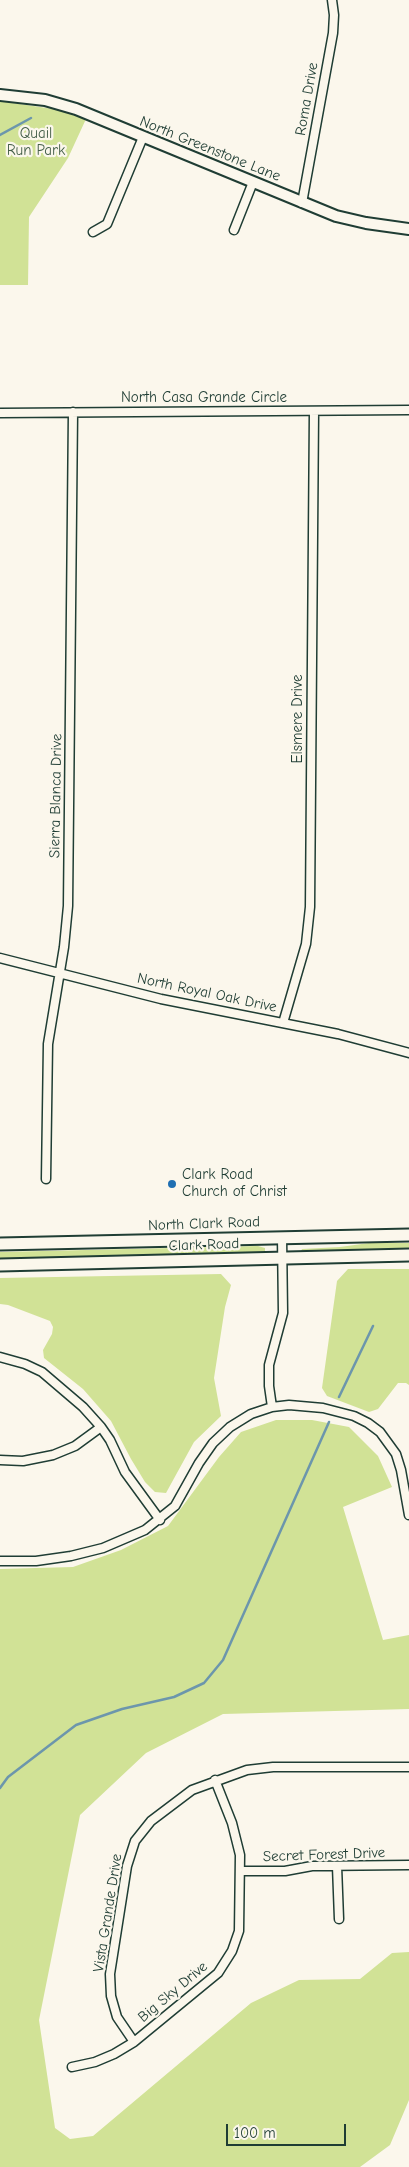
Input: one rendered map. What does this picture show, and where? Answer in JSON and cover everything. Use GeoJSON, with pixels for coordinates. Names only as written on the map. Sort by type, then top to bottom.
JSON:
{"type":"FeatureCollection","features":[{"type":"Feature","properties":{"kind":"main road","name":"North Clark Road"},"geometry":{"type":"LineString","coordinates":[[0,1244],[409,1235]]}},
{"type":"Feature","properties":{"kind":"main road","name":"Clark Road"},"geometry":{"type":"LineString","coordinates":[[0,1265],[409,1255]]}},
{"type":"Feature","properties":{"kind":"street","name":"Roma Drive"},"geometry":{"type":"LineString","coordinates":[[302,203],[333,33],[334,16],[332,0]]}},
{"type":"Feature","properties":{"kind":"street","name":"North Greenstone Lane"},"geometry":{"type":"LineString","coordinates":[[0,94],[60,104],[336,216],[366,223],[409,229]]}},
{"type":"Feature","properties":{"kind":"street"},"geometry":{"type":"LineString","coordinates":[[93,232],[107,224],[143,137]]}},
{"type":"Feature","properties":{"kind":"street"},"geometry":{"type":"LineString","coordinates":[[234,230],[253,182]]}},
{"type":"Feature","properties":{"kind":"street","name":"North Casa Grande Circle"},"geometry":{"type":"LineString","coordinates":[[0,413],[409,410]]}},
{"type":"Feature","properties":{"kind":"street","name":"Elsmere Drive"},"geometry":{"type":"LineString","coordinates":[[283,1023],[306,944],[310,907],[314,411]]}},
{"type":"Feature","properties":{"kind":"street","name":"Sierra Blanca Drive"},"geometry":{"type":"LineString","coordinates":[[46,1179],[48,1044],[68,906],[73,412]]}},
{"type":"Feature","properties":{"kind":"street","name":"North Royal Oak Drive"},"geometry":{"type":"LineString","coordinates":[[0,958],[161,999],[369,1041],[409,1053]]}},
{"type":"Feature","properties":{"kind":"street"},"geometry":{"type":"LineString","coordinates":[[272,1407],[269,1365],[283,1313],[282,1237]]}},
{"type":"Feature","properties":{"kind":"street"},"geometry":{"type":"LineString","coordinates":[[0,1357],[25,1364],[42,1372],[83,1407],[110,1440],[125,1472],[160,1520]]}},
{"type":"Feature","properties":{"kind":"street"},"geometry":{"type":"LineString","coordinates":[[0,1561],[36,1561],[71,1556],[103,1548],[128,1538],[160,1520],[175,1506],[199,1463],[213,1443],[230,1427],[251,1414],[272,1407],[289,1405],[323,1408],[354,1416],[380,1432],[396,1454],[401,1470],[409,1515]]}},
{"type":"Feature","properties":{"kind":"street"},"geometry":{"type":"LineString","coordinates":[[0,1460],[23,1461],[53,1455],[75,1446],[101,1427]]}},
{"type":"Feature","properties":{"kind":"street","name":"Vista Grande Drive"},"geometry":{"type":"LineString","coordinates":[[134,2042],[117,2017],[111,1996],[110,1974],[127,1866],[135,1841],[152,1821],[192,1790],[246,1770],[273,1767],[409,1767]]}},
{"type":"Feature","properties":{"kind":"street","name":"Big Sky Drive"},"geometry":{"type":"LineString","coordinates":[[72,2067],[101,2059],[134,2042],[218,1973],[232,1951],[239,1931],[240,1855],[236,1838],[215,1780]]}},
{"type":"Feature","properties":{"kind":"street","name":"Secret Forest Drive"},"geometry":{"type":"LineString","coordinates":[[240,1871],[285,1871],[312,1866],[409,1865]]}},
{"type":"Feature","properties":{"kind":"street"},"geometry":{"type":"LineString","coordinates":[[337,1866],[339,1919]]}},
{"type":"Feature","properties":{"kind":"green space","name":"Quail Run Park"},"geometry":{"type":"Polygon","coordinates":[[[0,101],[60,110],[86,119],[68,158],[29,217],[28,285],[0,285],[0,101]]]}},
{"type":"Feature","properties":{"kind":"green space"},"geometry":{"type":"Polygon","coordinates":[[[369,1243],[409,1243],[409,1252],[300,1253],[302,1249],[369,1243]]]}},
{"type":"Feature","properties":{"kind":"green space"},"geometry":{"type":"Polygon","coordinates":[[[258,1246],[265,1248],[265,1254],[0,1261],[0,1252],[258,1246]]]}},
{"type":"Feature","properties":{"kind":"green space"},"geometry":{"type":"Polygon","coordinates":[[[348,1269],[409,1269],[409,1385],[398,1383],[378,1409],[369,1412],[327,1396],[322,1388],[337,1281],[348,1269]]]}},
{"type":"Feature","properties":{"kind":"green space"},"geometry":{"type":"Polygon","coordinates":[[[221,1274],[231,1285],[225,1307],[214,1378],[221,1416],[194,1442],[166,1493],[155,1492],[145,1482],[111,1421],[83,1389],[44,1358],[43,1350],[52,1334],[53,1327],[50,1321],[8,1305],[0,1304],[0,1278],[221,1274]]]}},
{"type":"Feature","properties":{"kind":"green space"},"geometry":{"type":"Polygon","coordinates":[[[276,1420],[312,1420],[349,1427],[378,1456],[392,1487],[343,1507],[383,1640],[409,1635],[409,1709],[223,1714],[146,1753],[80,1815],[39,2020],[55,2128],[70,2139],[93,2136],[251,2003],[299,1980],[360,1979],[392,1953],[409,1952],[409,2100],[390,2145],[360,2167],[0,2167],[0,1569],[73,1567],[121,1550],[168,1526],[219,1457],[241,1432],[276,1420]]]}},
{"type":"Feature","properties":{"kind":"waterway"},"geometry":{"type":"LineString","coordinates":[[0,135],[31,118]]}},
{"type":"Feature","properties":{"kind":"waterway"},"geometry":{"type":"LineString","coordinates":[[339,1397],[373,1326]]}},
{"type":"Feature","properties":{"kind":"waterway"},"geometry":{"type":"LineString","coordinates":[[0,1788],[8,1777],[76,1725],[122,1709],[174,1697],[204,1683],[223,1660],[329,1422]]}},
{"type":"Feature","properties":{"kind":"place","name":"Clark Road Church of Christ"},"geometry":{"type":"Point","coordinates":[172,1184]}}]}
